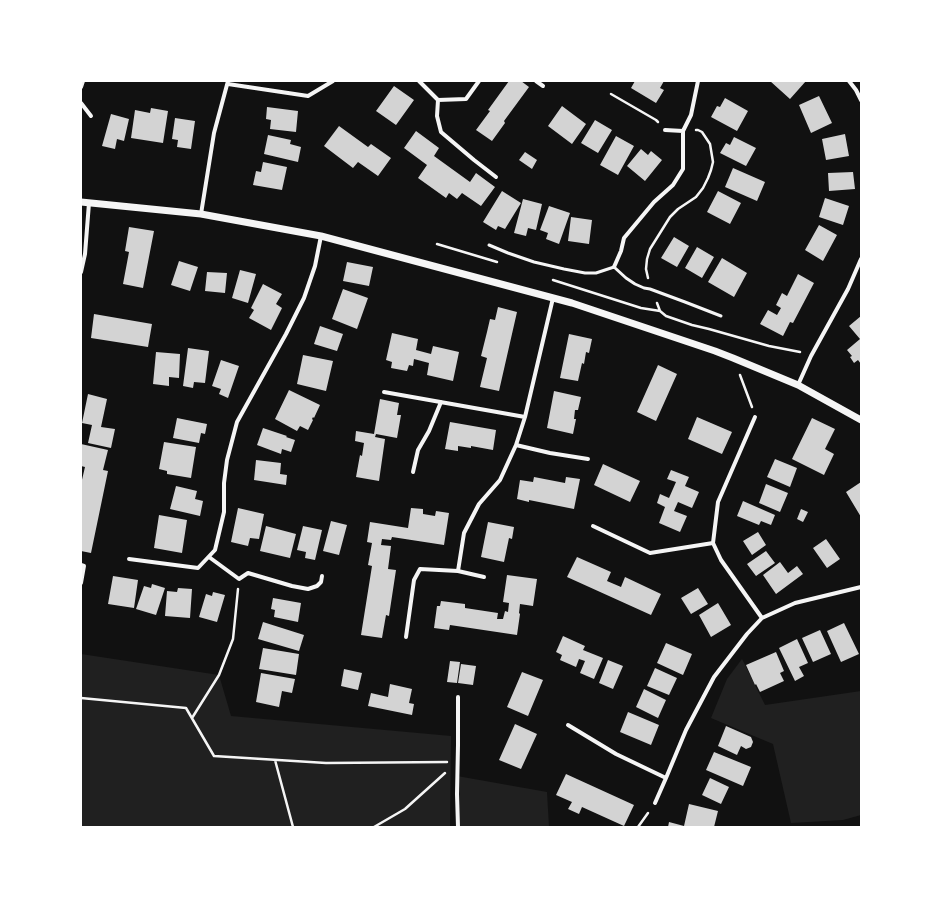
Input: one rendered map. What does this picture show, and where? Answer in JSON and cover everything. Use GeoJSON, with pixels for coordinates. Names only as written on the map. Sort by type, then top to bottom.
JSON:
{"type":"FeatureCollection","features":[{"type":"Feature","properties":{"kind":"street"},"geometry":{"type":"LineString","coordinates":[[81,87],[83,81]]}},
{"type":"Feature","properties":{"kind":"street"},"geometry":{"type":"LineString","coordinates":[[201,214],[214,133],[228,82],[308,96],[333,81]]}},
{"type":"Feature","properties":{"kind":"street"},"geometry":{"type":"LineString","coordinates":[[419,81],[438,100],[466,99],[479,81]]}},
{"type":"Feature","properties":{"kind":"street"},"geometry":{"type":"LineString","coordinates":[[536,81],[543,86]]}},
{"type":"Feature","properties":{"kind":"street"},"geometry":{"type":"LineString","coordinates":[[614,267],[621,251],[624,238],[654,202],[673,185],[683,169],[683,131],[691,114],[698,81]]}},
{"type":"Feature","properties":{"kind":"street"},"geometry":{"type":"LineString","coordinates":[[850,81],[861,100]]}},
{"type":"Feature","properties":{"kind":"street"},"geometry":{"type":"LineString","coordinates":[[438,100],[437,116],[441,132],[496,177]]}},
{"type":"Feature","properties":{"kind":"street"},"geometry":{"type":"LineString","coordinates":[[81,103],[91,116]]}},
{"type":"Feature","properties":{"kind":"street"},"geometry":{"type":"LineString","coordinates":[[665,130],[683,131]]}},
{"type":"Feature","properties":{"kind":"street"},"geometry":{"type":"LineString","coordinates":[[81,202],[201,214],[321,236],[572,303],[715,351],[798,384],[861,420]]}},
{"type":"Feature","properties":{"kind":"street"},"geometry":{"type":"LineString","coordinates":[[81,272],[85,254],[89,203]]}},
{"type":"Feature","properties":{"kind":"street"},"geometry":{"type":"LineString","coordinates":[[129,559],[198,568],[215,550],[224,512],[224,483],[227,460],[237,422],[286,334],[304,298],[315,266],[321,236]]}},
{"type":"Feature","properties":{"kind":"street"},"geometry":{"type":"LineString","coordinates":[[798,384],[811,356],[848,289],[861,259]]}},
{"type":"Feature","properties":{"kind":"street"},"geometry":{"type":"LineString","coordinates":[[458,572],[464,534],[479,504],[500,480],[516,446],[525,417],[553,298]]}},
{"type":"Feature","properties":{"kind":"street"},"geometry":{"type":"LineString","coordinates":[[384,392],[525,417]]}},
{"type":"Feature","properties":{"kind":"street"},"geometry":{"type":"LineString","coordinates":[[413,472],[418,450],[429,431],[441,402]]}},
{"type":"Feature","properties":{"kind":"street"},"geometry":{"type":"LineString","coordinates":[[755,417],[718,502],[713,543],[721,560],[762,618]]}},
{"type":"Feature","properties":{"kind":"street"},"geometry":{"type":"LineString","coordinates":[[516,446],[588,459]]}},
{"type":"Feature","properties":{"kind":"street"},"geometry":{"type":"LineString","coordinates":[[593,526],[650,553],[713,543]]}},
{"type":"Feature","properties":{"kind":"street"},"geometry":{"type":"LineString","coordinates":[[209,557],[238,579],[248,572],[292,586],[308,589],[317,586],[321,582],[322,576]]}},
{"type":"Feature","properties":{"kind":"street"},"geometry":{"type":"LineString","coordinates":[[81,565],[84,566],[81,582]]}},
{"type":"Feature","properties":{"kind":"street"},"geometry":{"type":"LineString","coordinates":[[406,637],[414,580],[420,569],[458,572],[484,577]]}},
{"type":"Feature","properties":{"kind":"street"},"geometry":{"type":"LineString","coordinates":[[655,803],[686,730],[714,677],[747,634],[762,618],[795,604],[861,587]]}},
{"type":"Feature","properties":{"kind":"street"},"geometry":{"type":"LineString","coordinates":[[458,697],[458,827]]}},
{"type":"Feature","properties":{"kind":"street"},"geometry":{"type":"LineString","coordinates":[[568,725],[616,754],[666,778]]}},
{"type":"Feature","properties":{"kind":"lane"},"geometry":{"type":"LineString","coordinates":[[489,245],[534,262],[585,273],[596,273],[614,267],[635,284],[720,316]]}},
{"type":"Feature","properties":{"kind":"path"},"geometry":{"type":"LineString","coordinates":[[611,94],[656,120],[665,130]]}},
{"type":"Feature","properties":{"kind":"path"},"geometry":{"type":"LineString","coordinates":[[683,131],[698,130],[706,137],[710,144],[712,153],[712,170],[703,188],[696,197],[678,209],[670,217],[650,249],[646,269],[650,289],[660,311],[666,316],[692,325],[769,346],[801,352],[811,356]]}},
{"type":"Feature","properties":{"kind":"path"},"geometry":{"type":"LineString","coordinates":[[733,358],[755,417]]}},
{"type":"Feature","properties":{"kind":"path"},"geometry":{"type":"LineString","coordinates":[[192,718],[219,675],[233,638],[238,579]]}},
{"type":"Feature","properties":{"kind":"path"},"geometry":{"type":"LineString","coordinates":[[81,698],[186,708],[214,756],[326,763],[457,762]]}},
{"type":"Feature","properties":{"kind":"path"},"geometry":{"type":"LineString","coordinates":[[275,760],[293,827]]}},
{"type":"Feature","properties":{"kind":"path"},"geometry":{"type":"LineString","coordinates":[[374,827],[405,809],[457,762]]}},
{"type":"Feature","properties":{"kind":"path"},"geometry":{"type":"LineString","coordinates":[[638,827],[655,803]]}},
{"type":"Feature","properties":{"kind":"shaded area"},"geometry":{"type":"Polygon","coordinates":[[[81,654],[219,675],[231,716],[451,736],[450,827],[81,827],[81,654]]]}},
{"type":"Feature","properties":{"kind":"shaded area"},"geometry":{"type":"Polygon","coordinates":[[[742,659],[765,705],[861,691],[861,815],[843,820],[791,823],[773,744],[711,718],[727,679],[742,659]]]}},
{"type":"Feature","properties":{"kind":"shaded area"},"geometry":{"type":"Polygon","coordinates":[[[457,776],[547,792],[549,827],[458,827],[457,776]]]}},
{"type":"Feature","properties":{"kind":"building"},"geometry":{"type":"Polygon","coordinates":[[[509,81],[521,81],[529,87],[504,121],[505,123],[492,141],[476,130],[490,111],[488,110],[509,81]]]}},
{"type":"Feature","properties":{"kind":"building"},"geometry":{"type":"Polygon","coordinates":[[[635,81],[664,81],[660,88],[664,90],[656,103],[631,88],[635,81]]]}},
{"type":"Feature","properties":{"kind":"building"},"geometry":{"type":"Polygon","coordinates":[[[770,81],[806,81],[790,99],[770,81]]]}},
{"type":"Feature","properties":{"kind":"building"},"geometry":{"type":"Polygon","coordinates":[[[394,86],[414,100],[396,125],[376,111],[394,86]]]}},
{"type":"Feature","properties":{"kind":"building"},"geometry":{"type":"Polygon","coordinates":[[[819,96],[832,123],[811,133],[799,105],[819,96]]]}},
{"type":"Feature","properties":{"kind":"building"},"geometry":{"type":"Polygon","coordinates":[[[725,98],[748,111],[737,131],[711,117],[717,106],[720,107],[725,98]]]}},
{"type":"Feature","properties":{"kind":"building"},"geometry":{"type":"Polygon","coordinates":[[[562,106],[586,124],[572,144],[548,126],[562,106]]]}},
{"type":"Feature","properties":{"kind":"building"},"geometry":{"type":"Polygon","coordinates":[[[267,107],[298,111],[296,132],[270,129],[271,120],[266,119],[267,107]]]}},
{"type":"Feature","properties":{"kind":"building"},"geometry":{"type":"Polygon","coordinates":[[[151,108],[168,111],[163,143],[131,138],[135,110],[150,113],[151,108]]]}},
{"type":"Feature","properties":{"kind":"building"},"geometry":{"type":"Polygon","coordinates":[[[111,114],[129,119],[124,141],[117,139],[115,149],[102,146],[111,114]]]}},
{"type":"Feature","properties":{"kind":"building"},"geometry":{"type":"Polygon","coordinates":[[[175,118],[195,121],[191,149],[177,147],[178,140],[172,139],[175,118]]]}},
{"type":"Feature","properties":{"kind":"building"},"geometry":{"type":"Polygon","coordinates":[[[595,120],[612,130],[598,153],[581,143],[595,120]]]}},
{"type":"Feature","properties":{"kind":"building"},"geometry":{"type":"Polygon","coordinates":[[[339,126],[368,147],[371,144],[391,158],[378,176],[358,162],[353,168],[324,146],[339,126]]]}},
{"type":"Feature","properties":{"kind":"building"},"geometry":{"type":"Polygon","coordinates":[[[416,131],[439,148],[434,156],[470,182],[476,173],[495,187],[481,206],[462,193],[457,199],[449,193],[446,198],[418,178],[427,165],[404,148],[416,131]]]}},
{"type":"Feature","properties":{"kind":"building"},"geometry":{"type":"Polygon","coordinates":[[[845,134],[849,156],[826,160],[822,139],[845,134]]]}},
{"type":"Feature","properties":{"kind":"building"},"geometry":{"type":"Polygon","coordinates":[[[268,135],[291,140],[290,144],[301,147],[298,162],[264,154],[268,135]]]}},
{"type":"Feature","properties":{"kind":"building"},"geometry":{"type":"Polygon","coordinates":[[[616,136],[634,146],[618,175],[600,165],[616,136]]]}},
{"type":"Feature","properties":{"kind":"building"},"geometry":{"type":"Polygon","coordinates":[[[734,137],[756,148],[746,166],[720,153],[726,143],[730,145],[734,137]]]}},
{"type":"Feature","properties":{"kind":"building"},"geometry":{"type":"Polygon","coordinates":[[[641,149],[648,155],[651,151],[662,160],[645,181],[627,166],[641,149]]]}},
{"type":"Feature","properties":{"kind":"building"},"geometry":{"type":"Polygon","coordinates":[[[525,152],[537,160],[532,169],[519,160],[525,152]]]}},
{"type":"Feature","properties":{"kind":"building"},"geometry":{"type":"Polygon","coordinates":[[[263,162],[287,167],[282,190],[253,185],[256,171],[261,172],[263,162]]]}},
{"type":"Feature","properties":{"kind":"building"},"geometry":{"type":"Polygon","coordinates":[[[733,168],[765,182],[757,201],[725,187],[733,168]]]}},
{"type":"Feature","properties":{"kind":"building"},"geometry":{"type":"Polygon","coordinates":[[[853,172],[855,189],[829,191],[828,173],[853,172]]]}},
{"type":"Feature","properties":{"kind":"building"},"geometry":{"type":"Polygon","coordinates":[[[502,191],[521,203],[505,229],[498,226],[496,230],[483,222],[502,191]]]}},
{"type":"Feature","properties":{"kind":"building"},"geometry":{"type":"Polygon","coordinates":[[[718,191],[741,203],[730,224],[707,212],[718,191]]]}},
{"type":"Feature","properties":{"kind":"building"},"geometry":{"type":"Polygon","coordinates":[[[825,198],[849,206],[843,225],[819,217],[825,198]]]}},
{"type":"Feature","properties":{"kind":"building"},"geometry":{"type":"Polygon","coordinates":[[[523,199],[542,204],[536,230],[528,228],[526,236],[514,233],[523,199]]]}},
{"type":"Feature","properties":{"kind":"building"},"geometry":{"type":"Polygon","coordinates":[[[549,206],[570,213],[559,244],[546,239],[548,233],[540,230],[549,206]]]}},
{"type":"Feature","properties":{"kind":"building"},"geometry":{"type":"Polygon","coordinates":[[[571,217],[592,220],[589,244],[568,241],[571,217]]]}},
{"type":"Feature","properties":{"kind":"building"},"geometry":{"type":"Polygon","coordinates":[[[819,225],[837,235],[823,261],[805,250],[819,225]]]}},
{"type":"Feature","properties":{"kind":"building"},"geometry":{"type":"Polygon","coordinates":[[[129,227],[154,231],[143,288],[123,284],[129,252],[125,251],[129,227]]]}},
{"type":"Feature","properties":{"kind":"building"},"geometry":{"type":"Polygon","coordinates":[[[674,237],[689,246],[677,267],[661,258],[674,237]]]}},
{"type":"Feature","properties":{"kind":"building"},"geometry":{"type":"Polygon","coordinates":[[[697,247],[714,257],[702,278],[685,268],[697,247]]]}},
{"type":"Feature","properties":{"kind":"building"},"geometry":{"type":"Polygon","coordinates":[[[722,258],[747,273],[734,297],[708,282],[722,258]]]}},
{"type":"Feature","properties":{"kind":"building"},"geometry":{"type":"Polygon","coordinates":[[[179,261],[198,267],[190,291],[171,285],[179,261]]]}},
{"type":"Feature","properties":{"kind":"building"},"geometry":{"type":"Polygon","coordinates":[[[347,262],[373,267],[369,286],[343,281],[347,262]]]}},
{"type":"Feature","properties":{"kind":"building"},"geometry":{"type":"Polygon","coordinates":[[[240,270],[256,274],[248,303],[232,298],[240,270]]]}},
{"type":"Feature","properties":{"kind":"building"},"geometry":{"type":"Polygon","coordinates":[[[207,272],[227,273],[225,293],[205,291],[207,272]]]}},
{"type":"Feature","properties":{"kind":"building"},"geometry":{"type":"Polygon","coordinates":[[[798,274],[814,283],[793,323],[790,322],[783,336],[760,324],[768,310],[777,315],[781,308],[776,305],[782,293],[787,296],[798,274]]]}},
{"type":"Feature","properties":{"kind":"building"},"geometry":{"type":"Polygon","coordinates":[[[263,284],[282,294],[276,304],[282,308],[271,330],[249,318],[254,310],[251,308],[263,284]]]}},
{"type":"Feature","properties":{"kind":"building"},"geometry":{"type":"Polygon","coordinates":[[[343,289],[368,298],[357,329],[332,319],[343,289]]]}},
{"type":"Feature","properties":{"kind":"building"},"geometry":{"type":"Polygon","coordinates":[[[498,307],[517,312],[499,391],[480,387],[487,358],[481,356],[490,319],[495,320],[498,307]]]}},
{"type":"Feature","properties":{"kind":"building"},"geometry":{"type":"Polygon","coordinates":[[[94,314],[152,324],[148,347],[91,338],[94,314]]]}},
{"type":"Feature","properties":{"kind":"building"},"geometry":{"type":"Polygon","coordinates":[[[861,316],[861,364],[858,360],[854,363],[850,357],[852,356],[847,350],[860,339],[849,326],[861,316]]]}},
{"type":"Feature","properties":{"kind":"building"},"geometry":{"type":"Polygon","coordinates":[[[320,326],[343,334],[337,351],[314,344],[320,326]]]}},
{"type":"Feature","properties":{"kind":"building"},"geometry":{"type":"Polygon","coordinates":[[[392,333],[418,339],[416,350],[431,354],[433,346],[459,352],[453,381],[427,375],[429,363],[414,359],[413,366],[409,365],[407,371],[391,368],[392,362],[386,360],[392,333]]]}},
{"type":"Feature","properties":{"kind":"building"},"geometry":{"type":"Polygon","coordinates":[[[569,334],[592,339],[589,353],[586,352],[584,364],[582,363],[578,381],[560,378],[569,334]]]}},
{"type":"Feature","properties":{"kind":"building"},"geometry":{"type":"Polygon","coordinates":[[[188,348],[209,351],[205,383],[194,382],[193,388],[183,386],[188,348]]]}},
{"type":"Feature","properties":{"kind":"building"},"geometry":{"type":"Polygon","coordinates":[[[156,352],[180,354],[179,378],[169,377],[169,386],[153,384],[156,352]]]}},
{"type":"Feature","properties":{"kind":"building"},"geometry":{"type":"Polygon","coordinates":[[[303,355],[333,361],[326,391],[297,384],[303,355]]]}},
{"type":"Feature","properties":{"kind":"building"},"geometry":{"type":"Polygon","coordinates":[[[221,360],[239,366],[228,398],[219,394],[221,389],[212,386],[221,360]]]}},
{"type":"Feature","properties":{"kind":"building"},"geometry":{"type":"Polygon","coordinates":[[[658,365],[677,374],[656,421],[637,412],[658,365]]]}},
{"type":"Feature","properties":{"kind":"building"},"geometry":{"type":"Polygon","coordinates":[[[289,390],[320,405],[308,430],[300,426],[297,431],[275,419],[289,390]]]}},
{"type":"Feature","properties":{"kind":"building"},"geometry":{"type":"Polygon","coordinates":[[[554,391],[581,397],[578,410],[575,410],[574,419],[576,419],[573,434],[547,428],[554,391]]]}},
{"type":"Feature","properties":{"kind":"building"},"geometry":{"type":"Polygon","coordinates":[[[88,394],[107,399],[101,427],[115,429],[111,448],[88,443],[92,425],[82,423],[88,394]]]}},
{"type":"Feature","properties":{"kind":"building"},"geometry":{"type":"Polygon","coordinates":[[[380,399],[399,403],[397,415],[401,415],[397,438],[376,434],[375,437],[385,439],[379,481],[356,477],[364,443],[355,441],[356,431],[374,434],[380,399]]]}},
{"type":"Feature","properties":{"kind":"building"},"geometry":{"type":"Polygon","coordinates":[[[697,417],[732,432],[722,454],[688,439],[697,417]]]}},
{"type":"Feature","properties":{"kind":"building"},"geometry":{"type":"Polygon","coordinates":[[[177,418],[207,424],[205,434],[201,433],[199,443],[173,438],[177,418]]]}},
{"type":"Feature","properties":{"kind":"building"},"geometry":{"type":"Polygon","coordinates":[[[812,418],[835,429],[825,449],[834,454],[824,475],[792,459],[812,418]]]}},
{"type":"Feature","properties":{"kind":"building"},"geometry":{"type":"Polygon","coordinates":[[[450,422],[496,430],[493,450],[471,446],[471,448],[458,446],[458,451],[445,449],[450,422]]]}},
{"type":"Feature","properties":{"kind":"building"},"geometry":{"type":"Polygon","coordinates":[[[263,428],[295,440],[291,452],[282,449],[281,454],[257,445],[263,428]]]}},
{"type":"Feature","properties":{"kind":"building"},"geometry":{"type":"Polygon","coordinates":[[[164,442],[196,447],[191,478],[167,474],[167,471],[159,469],[164,442]]]}},
{"type":"Feature","properties":{"kind":"building"},"geometry":{"type":"Polygon","coordinates":[[[81,444],[108,450],[103,470],[108,471],[91,553],[81,551],[81,484],[85,467],[81,466],[81,444]]]}},
{"type":"Feature","properties":{"kind":"building"},"geometry":{"type":"Polygon","coordinates":[[[775,459],[797,468],[790,487],[767,477],[775,459]]]}},
{"type":"Feature","properties":{"kind":"building"},"geometry":{"type":"Polygon","coordinates":[[[256,460],[281,463],[280,474],[287,475],[286,485],[254,480],[256,460]]]}},
{"type":"Feature","properties":{"kind":"building"},"geometry":{"type":"Polygon","coordinates":[[[603,464],[640,481],[630,502],[594,485],[603,464]]]}},
{"type":"Feature","properties":{"kind":"building"},"geometry":{"type":"Polygon","coordinates":[[[671,470],[689,477],[685,486],[699,492],[692,508],[678,502],[674,511],[687,516],[680,532],[659,523],[665,507],[657,503],[660,494],[669,498],[676,482],[667,479],[671,470]]]}},
{"type":"Feature","properties":{"kind":"building"},"geometry":{"type":"Polygon","coordinates":[[[534,477],[565,483],[566,477],[580,479],[574,509],[517,499],[520,480],[533,482],[534,477]]]}},
{"type":"Feature","properties":{"kind":"building"},"geometry":{"type":"Polygon","coordinates":[[[861,482],[861,517],[846,492],[861,482]]]}},
{"type":"Feature","properties":{"kind":"building"},"geometry":{"type":"Polygon","coordinates":[[[766,484],[788,493],[780,512],[759,503],[766,484]]]}},
{"type":"Feature","properties":{"kind":"building"},"geometry":{"type":"Polygon","coordinates":[[[176,486],[197,491],[195,499],[203,501],[200,516],[170,509],[176,486]]]}},
{"type":"Feature","properties":{"kind":"building"},"geometry":{"type":"Polygon","coordinates":[[[743,501],[775,515],[771,525],[761,521],[759,525],[737,516],[743,501]]]}},
{"type":"Feature","properties":{"kind":"building"},"geometry":{"type":"Polygon","coordinates":[[[238,508],[264,514],[259,539],[250,538],[248,546],[231,542],[238,508]]]}},
{"type":"Feature","properties":{"kind":"building"},"geometry":{"type":"Polygon","coordinates":[[[411,508],[423,509],[423,514],[435,516],[436,511],[449,513],[444,545],[392,537],[391,540],[382,539],[381,545],[391,546],[388,569],[396,570],[389,616],[386,615],[382,638],[361,635],[372,566],[368,565],[372,543],[367,542],[370,522],[408,528],[411,508]]]}},
{"type":"Feature","properties":{"kind":"building"},"geometry":{"type":"Polygon","coordinates":[[[801,509],[808,512],[803,522],[797,519],[801,509]]]}},
{"type":"Feature","properties":{"kind":"building"},"geometry":{"type":"Polygon","coordinates":[[[159,515],[187,520],[182,553],[154,548],[159,515]]]}},
{"type":"Feature","properties":{"kind":"building"},"geometry":{"type":"Polygon","coordinates":[[[331,521],[347,525],[339,555],[323,551],[331,521]]]}},
{"type":"Feature","properties":{"kind":"building"},"geometry":{"type":"Polygon","coordinates":[[[488,522],[514,527],[512,539],[509,538],[504,562],[481,557],[488,522]]]}},
{"type":"Feature","properties":{"kind":"building"},"geometry":{"type":"Polygon","coordinates":[[[266,526],[296,534],[290,558],[260,551],[266,526]]]}},
{"type":"Feature","properties":{"kind":"building"},"geometry":{"type":"Polygon","coordinates":[[[303,526],[322,530],[315,560],[305,558],[306,552],[297,550],[303,526]]]}},
{"type":"Feature","properties":{"kind":"building"},"geometry":{"type":"Polygon","coordinates":[[[758,532],[766,545],[752,555],[743,541],[758,532]]]}},
{"type":"Feature","properties":{"kind":"building"},"geometry":{"type":"Polygon","coordinates":[[[826,539],[840,559],[827,568],[813,548],[826,539]]]}},
{"type":"Feature","properties":{"kind":"building"},"geometry":{"type":"Polygon","coordinates":[[[766,551],[775,563],[756,576],[747,564],[766,551]]]}},
{"type":"Feature","properties":{"kind":"building"},"geometry":{"type":"Polygon","coordinates":[[[577,557],[611,572],[607,581],[621,587],[625,577],[661,594],[651,615],[567,577],[577,557]]]}},
{"type":"Feature","properties":{"kind":"building"},"geometry":{"type":"Polygon","coordinates":[[[780,562],[788,573],[797,566],[803,574],[776,594],[763,575],[780,562]]]}},
{"type":"Feature","properties":{"kind":"building"},"geometry":{"type":"Polygon","coordinates":[[[507,575],[537,579],[533,606],[520,604],[517,635],[450,625],[449,630],[434,628],[437,606],[440,606],[441,601],[465,604],[465,608],[498,613],[497,619],[503,619],[505,611],[508,612],[509,603],[503,602],[507,575]]]}},
{"type":"Feature","properties":{"kind":"building"},"geometry":{"type":"Polygon","coordinates":[[[113,576],[138,580],[134,608],[108,604],[113,576]]]}},
{"type":"Feature","properties":{"kind":"building"},"geometry":{"type":"Polygon","coordinates":[[[152,584],[165,588],[156,615],[136,609],[144,586],[151,588],[152,584]]]}},
{"type":"Feature","properties":{"kind":"building"},"geometry":{"type":"Polygon","coordinates":[[[178,588],[192,589],[190,618],[165,616],[167,591],[177,592],[178,588]]]}},
{"type":"Feature","properties":{"kind":"building"},"geometry":{"type":"Polygon","coordinates":[[[698,588],[708,604],[691,614],[681,598],[698,588]]]}},
{"type":"Feature","properties":{"kind":"building"},"geometry":{"type":"Polygon","coordinates":[[[213,592],[225,595],[217,622],[199,617],[206,594],[212,596],[213,592]]]}},
{"type":"Feature","properties":{"kind":"building"},"geometry":{"type":"Polygon","coordinates":[[[273,598],[301,603],[298,622],[274,617],[275,610],[271,609],[273,598]]]}},
{"type":"Feature","properties":{"kind":"building"},"geometry":{"type":"Polygon","coordinates":[[[718,603],[731,625],[711,637],[699,615],[718,603]]]}},
{"type":"Feature","properties":{"kind":"building"},"geometry":{"type":"Polygon","coordinates":[[[263,622],[304,635],[299,651],[258,639],[263,622]]]}},
{"type":"Feature","properties":{"kind":"building"},"geometry":{"type":"Polygon","coordinates":[[[844,623],[859,654],[841,662],[827,631],[844,623]]]}},
{"type":"Feature","properties":{"kind":"building"},"geometry":{"type":"Polygon","coordinates":[[[820,630],[831,654],[813,662],[802,638],[820,630]]]}},
{"type":"Feature","properties":{"kind":"building"},"geometry":{"type":"Polygon","coordinates":[[[563,636],[585,646],[583,650],[603,658],[594,679],[580,673],[585,661],[579,659],[576,667],[560,660],[562,655],[556,652],[563,636]]]}},
{"type":"Feature","properties":{"kind":"building"},"geometry":{"type":"Polygon","coordinates":[[[797,639],[808,663],[799,667],[804,676],[795,681],[779,648],[797,639]]]}},
{"type":"Feature","properties":{"kind":"building"},"geometry":{"type":"Polygon","coordinates":[[[666,643],[692,654],[683,675],[657,663],[666,643]]]}},
{"type":"Feature","properties":{"kind":"building"},"geometry":{"type":"Polygon","coordinates":[[[263,648],[299,654],[296,675],[259,669],[263,648]]]}},
{"type":"Feature","properties":{"kind":"building"},"geometry":{"type":"Polygon","coordinates":[[[776,652],[784,671],[780,673],[784,681],[760,692],[756,684],[755,685],[746,665],[776,652]]]}},
{"type":"Feature","properties":{"kind":"building"},"geometry":{"type":"Polygon","coordinates":[[[608,660],[623,666],[613,689],[599,683],[608,660]]]}},
{"type":"Feature","properties":{"kind":"building"},"geometry":{"type":"Polygon","coordinates":[[[450,661],[460,662],[457,683],[447,682],[450,661]]]}},
{"type":"Feature","properties":{"kind":"building"},"geometry":{"type":"Polygon","coordinates":[[[461,664],[476,666],[473,685],[458,683],[461,664]]]}},
{"type":"Feature","properties":{"kind":"building"},"geometry":{"type":"Polygon","coordinates":[[[655,668],[677,678],[669,695],[647,686],[655,668]]]}},
{"type":"Feature","properties":{"kind":"building"},"geometry":{"type":"Polygon","coordinates":[[[344,669],[362,673],[358,690],[341,686],[344,669]]]}},
{"type":"Feature","properties":{"kind":"building"},"geometry":{"type":"Polygon","coordinates":[[[522,672],[543,680],[528,716],[507,707],[522,672]]]}},
{"type":"Feature","properties":{"kind":"building"},"geometry":{"type":"Polygon","coordinates":[[[261,673],[295,679],[292,693],[282,691],[279,707],[256,702],[261,673]]]}},
{"type":"Feature","properties":{"kind":"building"},"geometry":{"type":"Polygon","coordinates":[[[390,684],[412,689],[409,703],[414,704],[412,715],[368,706],[371,693],[388,697],[390,684]]]}},
{"type":"Feature","properties":{"kind":"building"},"geometry":{"type":"Polygon","coordinates":[[[644,689],[666,700],[658,718],[636,707],[644,689]]]}},
{"type":"Feature","properties":{"kind":"building"},"geometry":{"type":"Polygon","coordinates":[[[628,712],[659,725],[651,745],[620,732],[628,712]]]}},
{"type":"Feature","properties":{"kind":"building"},"geometry":{"type":"Polygon","coordinates":[[[515,724],[537,734],[521,769],[499,760],[515,724]]]}},
{"type":"Feature","properties":{"kind":"building"},"geometry":{"type":"Polygon","coordinates":[[[726,726],[751,737],[753,742],[751,747],[746,749],[741,746],[737,755],[718,746],[726,726]]]}},
{"type":"Feature","properties":{"kind":"building"},"geometry":{"type":"Polygon","coordinates":[[[714,752],[751,767],[743,786],[706,770],[714,752]]]}},
{"type":"Feature","properties":{"kind":"building"},"geometry":{"type":"Polygon","coordinates":[[[566,774],[634,805],[624,826],[582,807],[579,814],[568,809],[572,802],[556,795],[566,774]]]}},
{"type":"Feature","properties":{"kind":"building"},"geometry":{"type":"Polygon","coordinates":[[[710,778],[729,787],[721,804],[702,795],[710,778]]]}},
{"type":"Feature","properties":{"kind":"building"},"geometry":{"type":"Polygon","coordinates":[[[689,804],[718,811],[714,827],[668,827],[669,822],[684,826],[689,804]]]}}]}
